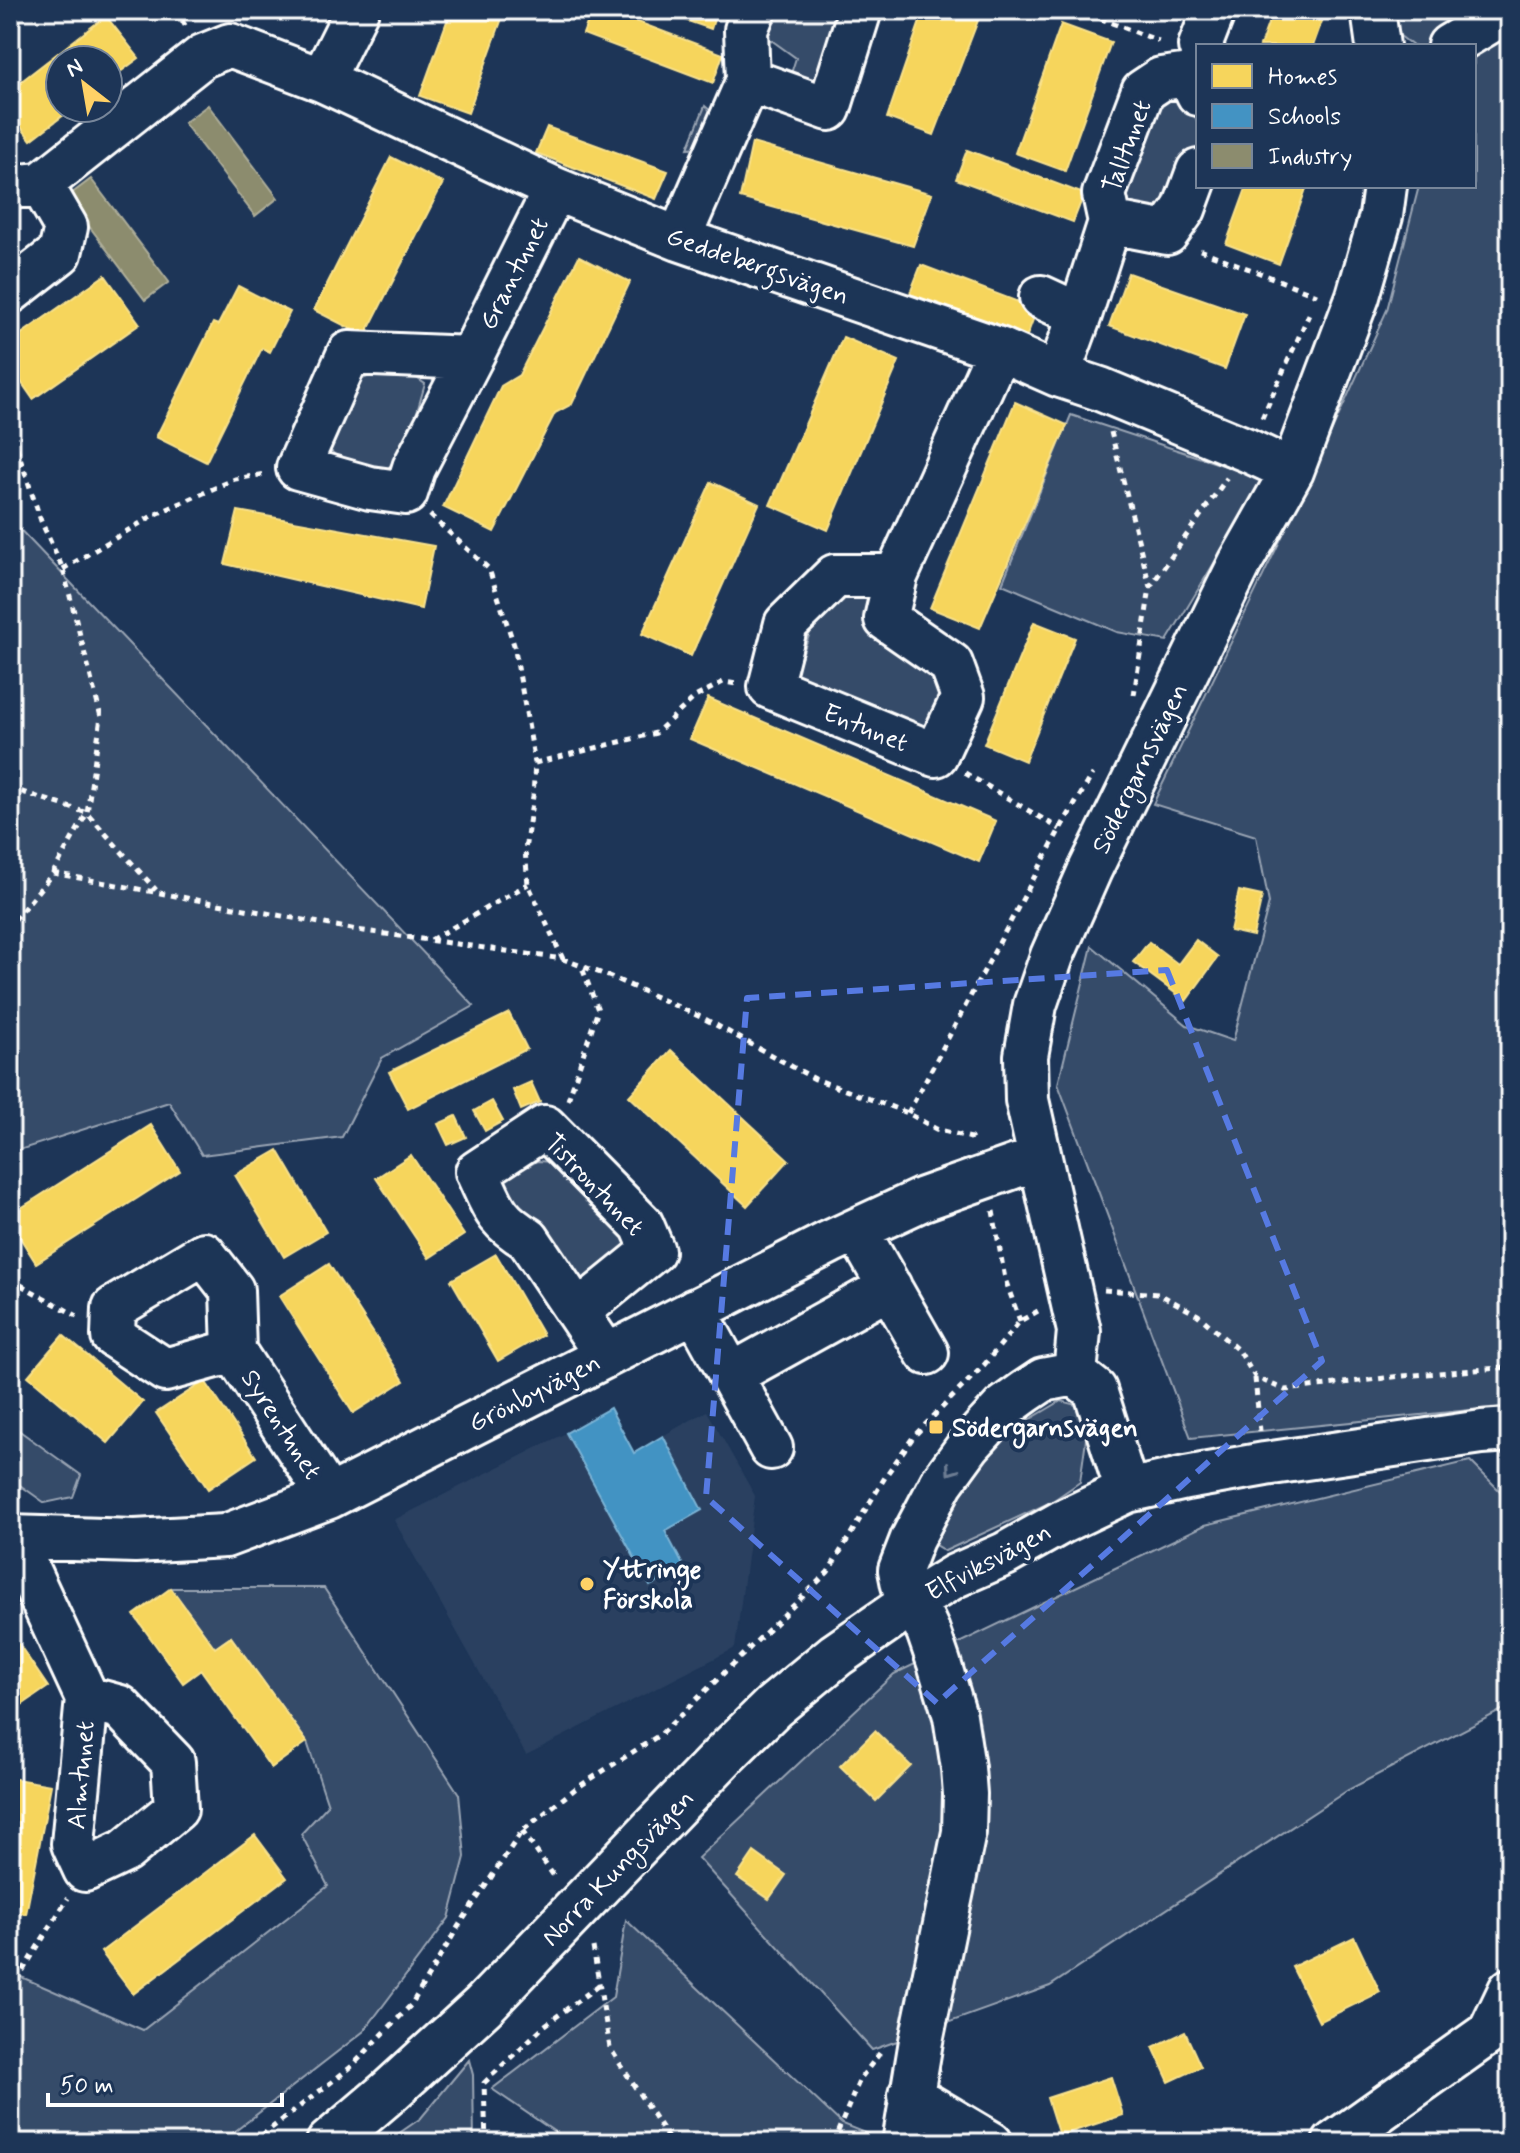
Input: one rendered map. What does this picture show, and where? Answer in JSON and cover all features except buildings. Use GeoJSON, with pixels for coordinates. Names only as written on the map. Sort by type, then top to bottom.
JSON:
{"type":"FeatureCollection","features":[{"type":"Feature","properties":{"kind":"main road","name":"Norra Kungsvägen"},"geometry":{"type":"LineString","coordinates":[[329,2143],[483,2006],[773,1707],[836,1655],[914,1601]]}},
{"type":"Feature","properties":{"kind":"street"},"geometry":{"type":"LineString","coordinates":[[322,80],[357,10]]}},
{"type":"Feature","properties":{"kind":"street"},"geometry":{"type":"LineString","coordinates":[[679,239],[748,80],[746,30],[754,10]]}},
{"type":"Feature","properties":{"kind":"street"},"geometry":{"type":"LineString","coordinates":[[748,80],[829,109],[860,10]]}},
{"type":"Feature","properties":{"kind":"street"},"geometry":{"type":"LineString","coordinates":[[1203,44],[1214,10]]}},
{"type":"Feature","properties":{"kind":"street"},"geometry":{"type":"LineString","coordinates":[[1373,10],[1378,44]]}},
{"type":"Feature","properties":{"kind":"street"},"geometry":{"type":"LineString","coordinates":[[1452,44],[1509,10]]}},
{"type":"Feature","properties":{"kind":"street","name":"Geddebergsvägen"},"geometry":{"type":"LineString","coordinates":[[26,185],[203,56],[230,45],[322,80],[555,189],[679,239],[999,349],[1292,471]]}},
{"type":"Feature","properties":{"kind":"street","name":"Talltunet"},"geometry":{"type":"LineString","coordinates":[[1058,375],[1110,222],[1104,194],[1143,91],[1161,79],[1196,67]]}},
{"type":"Feature","properties":{"kind":"street"},"geometry":{"type":"LineString","coordinates":[[1167,233],[1184,209],[1196,176]]}},
{"type":"Feature","properties":{"kind":"street"},"geometry":{"type":"LineString","coordinates":[[10,292],[60,253],[66,227],[26,185]]}},
{"type":"Feature","properties":{"kind":"street","name":"Södergarnsvägen"},"geometry":{"type":"LineString","coordinates":[[1075,1374],[1079,1331],[1027,1100],[1026,1056],[1035,1005],[1052,956],[1090,870],[1240,563],[1292,471],[1358,296],[1381,216],[1385,188]]}},
{"type":"Feature","properties":{"kind":"street","name":"Grantunet"},"geometry":{"type":"LineString","coordinates":[[406,493],[414,468],[555,189]]}},
{"type":"Feature","properties":{"kind":"street","name":"Talltunet"},"geometry":{"type":"LineString","coordinates":[[1110,222],[1167,233]]}},
{"type":"Feature","properties":{"kind":"street"},"geometry":{"type":"LineString","coordinates":[[1041,297],[1080,315]]}},
{"type":"Feature","properties":{"kind":"street","name":"Entunet"},"geometry":{"type":"LineString","coordinates":[[770,687],[936,755],[963,697],[951,664],[886,619],[896,576],[999,349]]}},
{"type":"Feature","properties":{"kind":"street","name":"Grantunet"},"geometry":{"type":"LineString","coordinates":[[298,468],[349,353],[471,358]]}},
{"type":"Feature","properties":{"kind":"street"},"geometry":{"type":"LineString","coordinates":[[298,468],[370,488],[406,493]]}},
{"type":"Feature","properties":{"kind":"street"},"geometry":{"type":"LineString","coordinates":[[770,687],[786,624],[835,576],[896,576]]}},
{"type":"Feature","properties":{"kind":"street","name":"Tistrontunet"},"geometry":{"type":"LineString","coordinates":[[578,1312],[653,1251],[642,1225],[545,1127],[477,1172],[497,1215],[528,1239],[606,1355]]}},
{"type":"Feature","properties":{"kind":"street","name":"Grönbyvägen"},"geometry":{"type":"LineString","coordinates":[[12,1538],[135,1541],[225,1536],[329,1497],[695,1310],[923,1199],[1039,1158]]}},
{"type":"Feature","properties":{"kind":"street"},"geometry":{"type":"LineString","coordinates":[[857,1230],[927,1353]]}},
{"type":"Feature","properties":{"kind":"street","name":"Syrentunet"},"geometry":{"type":"LineString","coordinates":[[234,1351],[165,1370],[113,1336],[114,1308],[204,1254],[232,1290],[234,1351],[329,1497]]}},
{"type":"Feature","properties":{"kind":"street"},"geometry":{"type":"LineString","coordinates":[[731,1375],[890,1287]]}},
{"type":"Feature","properties":{"kind":"street"},"geometry":{"type":"LineString","coordinates":[[695,1310],[771,1448]]}},
{"type":"Feature","properties":{"kind":"street"},"geometry":{"type":"LineString","coordinates":[[914,1601],[903,1585],[900,1570],[912,1539],[942,1482],[969,1445],[1003,1408],[1043,1380],[1075,1374],[1095,1390],[1127,1491]]}},
{"type":"Feature","properties":{"kind":"street"},"geometry":{"type":"LineString","coordinates":[[1496,1431],[1510,1462]]}},
{"type":"Feature","properties":{"kind":"street","name":"Elfviksvägen"},"geometry":{"type":"LineString","coordinates":[[904,2143],[910,2095],[964,1832],[965,1794],[955,1716],[936,1652],[914,1601],[955,1576],[1005,1554],[1127,1491],[1265,1464],[1496,1431]]}},
{"type":"Feature","properties":{"kind":"street","name":"Almtunet"},"geometry":{"type":"LineString","coordinates":[[12,1538],[87,1698],[73,1844],[85,1870],[125,1851],[176,1809],[173,1762],[120,1707],[87,1698]]}},
{"type":"Feature","properties":{"kind":"street"},"geometry":{"type":"LineString","coordinates":[[1334,2143],[1490,2032],[1510,1990]]}},
{"type":"Feature","properties":{"kind":"street"},"geometry":{"type":"LineString","coordinates":[[910,2095],[991,2143]]}},
{"type":"Feature","properties":{"kind":"path"},"geometry":{"type":"LineString","coordinates":[[1078,10],[1178,49],[1196,67]]}},
{"type":"Feature","properties":{"kind":"path"},"geometry":{"type":"LineString","coordinates":[[1167,233],[1187,245],[1317,295],[1323,284]]}},
{"type":"Feature","properties":{"kind":"path"},"geometry":{"type":"LineString","coordinates":[[1150,587],[1247,450],[1311,309]]}},
{"type":"Feature","properties":{"kind":"path"},"geometry":{"type":"LineString","coordinates":[[10,388],[17,448],[41,521],[63,569],[101,717],[87,813],[53,873],[10,925]]}},
{"type":"Feature","properties":{"kind":"path"},"geometry":{"type":"LineString","coordinates":[[1100,389],[1150,587],[1131,710]]}},
{"type":"Feature","properties":{"kind":"path"},"geometry":{"type":"LineString","coordinates":[[63,569],[154,515],[235,479],[298,468]]}},
{"type":"Feature","properties":{"kind":"path"},"geometry":{"type":"LineString","coordinates":[[406,493],[489,569],[514,645],[535,763],[525,850],[528,884],[563,959]]}},
{"type":"Feature","properties":{"kind":"path"},"geometry":{"type":"LineString","coordinates":[[535,763],[656,733],[695,697],[723,682],[770,687]]}},
{"type":"Feature","properties":{"kind":"path"},"geometry":{"type":"LineString","coordinates":[[936,755],[1060,829]]}},
{"type":"Feature","properties":{"kind":"path"},"geometry":{"type":"LineString","coordinates":[[908,1113],[1060,829],[1100,763]]}},
{"type":"Feature","properties":{"kind":"path"},"geometry":{"type":"LineString","coordinates":[[10,788],[87,813],[157,891]]}},
{"type":"Feature","properties":{"kind":"path"},"geometry":{"type":"LineString","coordinates":[[53,873],[357,930],[563,959],[703,1018],[815,1079],[908,1113],[936,1129],[971,1138],[987,1175],[1005,1279],[1020,1321]]}},
{"type":"Feature","properties":{"kind":"path"},"geometry":{"type":"LineString","coordinates":[[430,940],[528,884]]}},
{"type":"Feature","properties":{"kind":"path"},"geometry":{"type":"LineString","coordinates":[[556,1138],[598,1010],[581,965]]}},
{"type":"Feature","properties":{"kind":"path"},"geometry":{"type":"LineString","coordinates":[[10,1279],[113,1336]]}},
{"type":"Feature","properties":{"kind":"path"},"geometry":{"type":"LineString","coordinates":[[252,2143],[351,2067],[411,2005],[522,1831],[561,1886]]}},
{"type":"Feature","properties":{"kind":"path"},"geometry":{"type":"LineString","coordinates":[[10,1991],[85,1870]]}},
{"type":"Feature","properties":{"kind":"path"},"geometry":{"type":"LineString","coordinates":[[592,1944],[610,2048],[671,2143]]}},
{"type":"Feature","properties":{"kind":"path"},"geometry":{"type":"LineString","coordinates":[[486,2143],[484,2083],[544,2026],[599,1985]]}},
{"type":"Feature","properties":{"kind":"path"},"geometry":{"type":"LineString","coordinates":[[833,2143],[860,2079],[896,2033],[926,2015]]}},
{"type":"Feature","properties":{"kind":"highlighted area"},"geometry":{"type":"Polygon","coordinates":[[[1167,970],[1322,1361],[937,1703],[706,1497],[747,998],[1167,970]]]}},
{"type":"Feature","properties":{"kind":"shaded area"},"geometry":{"type":"Polygon","coordinates":[[[768,10],[838,10],[821,78],[787,86],[796,58],[760,32],[768,10]]]}},
{"type":"Feature","properties":{"kind":"shaded area"},"geometry":{"type":"Polygon","coordinates":[[[1390,10],[1510,10],[1510,1406],[1191,1438],[1058,1084],[1092,946],[1187,1025],[1233,1041],[1269,903],[1256,836],[1153,804],[1306,487],[1387,310],[1418,188],[1476,188],[1476,44],[1410,44],[1395,32],[1390,10]]]}},
{"type":"Feature","properties":{"kind":"shaded area"},"geometry":{"type":"Polygon","coordinates":[[[1159,97],[1173,98],[1196,118],[1196,153],[1173,211],[1161,218],[1121,203],[1159,97]]]}},
{"type":"Feature","properties":{"kind":"shaded area"},"geometry":{"type":"Polygon","coordinates":[[[705,106],[712,112],[699,147],[688,148],[705,106]]]}},
{"type":"Feature","properties":{"kind":"shaded area"},"geometry":{"type":"Polygon","coordinates":[[[385,370],[408,372],[425,384],[409,440],[386,471],[347,465],[326,447],[360,380],[385,370]]]}},
{"type":"Feature","properties":{"kind":"shaded area"},"geometry":{"type":"Polygon","coordinates":[[[1071,415],[1265,479],[1167,641],[1117,632],[1002,584],[1071,415]]]}},
{"type":"Feature","properties":{"kind":"shaded area"},"geometry":{"type":"Polygon","coordinates":[[[10,519],[474,1006],[382,1058],[342,1137],[202,1155],[169,1102],[10,1153],[10,519]]]}},
{"type":"Feature","properties":{"kind":"shaded area"},"geometry":{"type":"Polygon","coordinates":[[[871,585],[947,681],[930,729],[916,731],[809,690],[795,674],[818,611],[828,593],[871,585]]]}},
{"type":"Feature","properties":{"kind":"shaded area"},"geometry":{"type":"Polygon","coordinates":[[[537,1161],[554,1162],[640,1249],[587,1294],[562,1259],[554,1238],[544,1230],[525,1227],[502,1182],[537,1161]]]}},
{"type":"Feature","properties":{"kind":"shaded area"},"geometry":{"type":"Polygon","coordinates":[[[1061,1401],[1080,1406],[1088,1425],[1080,1482],[1051,1502],[945,1551],[930,1542],[969,1478],[1012,1430],[1061,1401]]]}},
{"type":"Feature","properties":{"kind":"shaded area","name":"Yttringe Förskola"},"geometry":{"type":"Polygon","coordinates":[[[610,1408],[634,1452],[707,1411],[755,1496],[735,1648],[526,1755],[394,1520],[610,1408]]]}},
{"type":"Feature","properties":{"kind":"shaded area"},"geometry":{"type":"Polygon","coordinates":[[[10,1424],[81,1475],[73,1497],[45,1503],[10,1478],[10,1424]]]}},
{"type":"Feature","properties":{"kind":"shaded area"},"geometry":{"type":"Polygon","coordinates":[[[1470,1461],[1510,1501],[1510,1706],[1348,1790],[1050,1986],[872,2050],[698,1858],[894,1674],[1205,1525],[1470,1461]]]}},
{"type":"Feature","properties":{"kind":"shaded area"},"geometry":{"type":"Polygon","coordinates":[[[171,1588],[324,1588],[459,1794],[465,1857],[449,1918],[364,2031],[220,2143],[10,2143],[10,1972],[143,2030],[328,1886],[301,1834],[328,1805],[307,1742],[231,1637],[215,1648],[171,1588]]]}},
{"type":"Feature","properties":{"kind":"shaded area"},"geometry":{"type":"Polygon","coordinates":[[[626,1920],[842,2124],[880,2139],[879,2143],[571,2143],[492,2089],[613,1997],[626,1920]]]}},
{"type":"Feature","properties":{"kind":"shaded area"},"geometry":{"type":"Polygon","coordinates":[[[469,2060],[473,2075],[474,2143],[385,2143],[421,2118],[469,2060]]]}},
{"type":"Feature","properties":{"kind":"place","name":"Södergarnsvägen"},"geometry":{"type":"Point","coordinates":[936,1427]}},
{"type":"Feature","properties":{"kind":"place","name":"Yttringe Förskola"},"geometry":{"type":"Point","coordinates":[587,1584]}}]}
